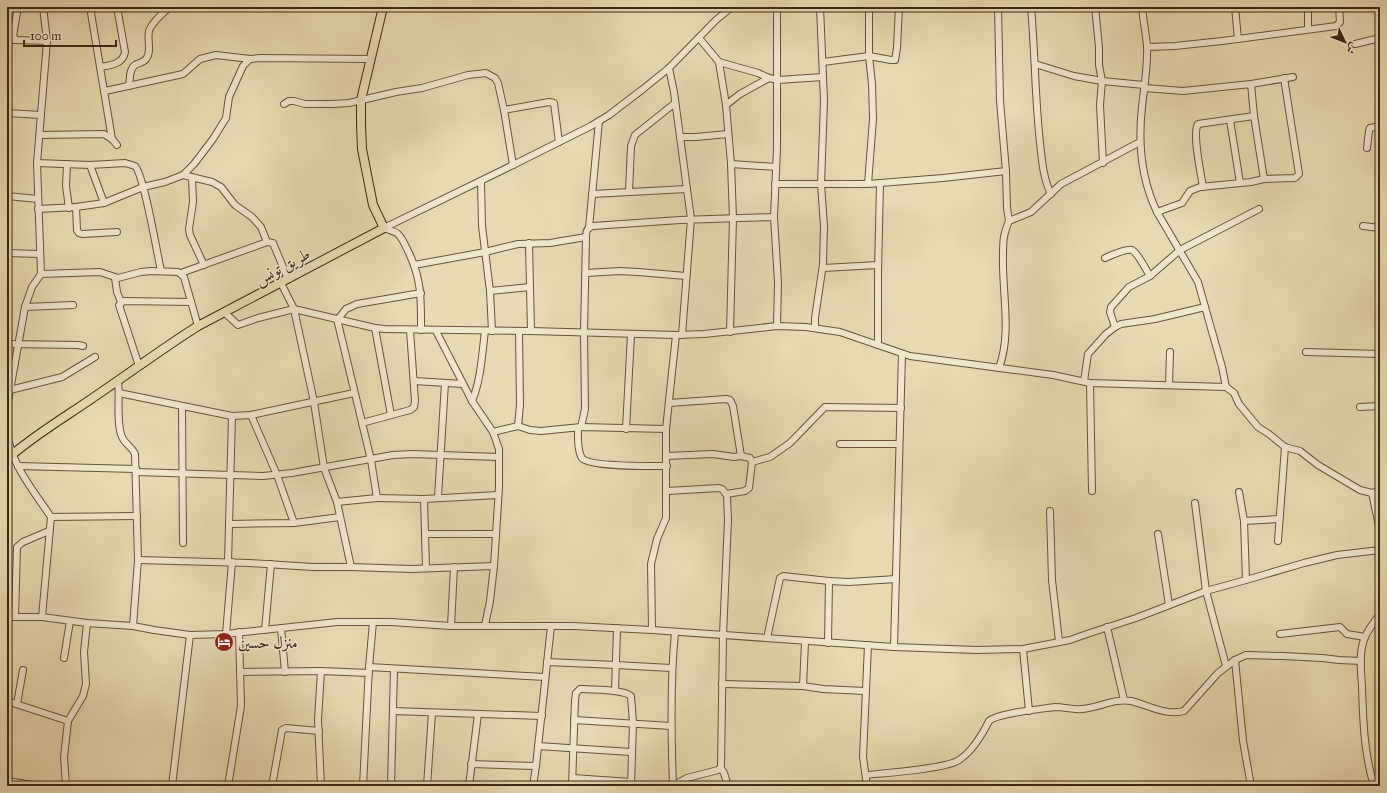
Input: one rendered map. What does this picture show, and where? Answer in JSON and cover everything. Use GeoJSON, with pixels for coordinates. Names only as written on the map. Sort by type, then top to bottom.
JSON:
{"type":"FeatureCollection","features":[{"type":"Feature","properties":{"kind":"main road"},"geometry":{"type":"LineString","coordinates":[[383,7],[362,100],[361,125],[362,149],[373,205],[384,228]]}},
{"type":"Feature","properties":{"kind":"main road","name":"طريق تونس"},"geometry":{"type":"LineString","coordinates":[[10,456],[169,344],[198,326],[384,228]]}},
{"type":"Feature","properties":{"kind":"street"},"geometry":{"type":"LineString","coordinates":[[16,40],[13,36],[18,7]]}},
{"type":"Feature","properties":{"kind":"street"},"geometry":{"type":"LineString","coordinates":[[7,407],[10,390],[9,376],[19,344],[25,307],[32,287],[41,274],[39,254],[37,163],[47,41],[43,7]]}},
{"type":"Feature","properties":{"kind":"street"},"geometry":{"type":"LineString","coordinates":[[90,7],[112,139]]}},
{"type":"Feature","properties":{"kind":"street"},"geometry":{"type":"LineString","coordinates":[[100,67],[121,62],[124,58],[125,52],[117,7]]}},
{"type":"Feature","properties":{"kind":"street"},"geometry":{"type":"LineString","coordinates":[[129,86],[131,69],[133,66],[146,59],[148,54],[150,30],[154,23],[170,7]]}},
{"type":"Feature","properties":{"kind":"street"},"geometry":{"type":"LineString","coordinates":[[720,7],[722,15]]}},
{"type":"Feature","properties":{"kind":"street"},"geometry":{"type":"LineString","coordinates":[[384,228],[599,121],[669,68],[722,15],[732,7]]}},
{"type":"Feature","properties":{"kind":"street"},"geometry":{"type":"LineString","coordinates":[[777,7],[778,80],[774,217],[778,282],[777,326]]}},
{"type":"Feature","properties":{"kind":"street"},"geometry":{"type":"LineString","coordinates":[[815,328],[815,318],[823,268],[824,226],[821,184],[823,147],[823,62],[820,7]]}},
{"type":"Feature","properties":{"kind":"street"},"geometry":{"type":"LineString","coordinates":[[868,184],[873,119],[872,84],[869,56],[869,7]]}},
{"type":"Feature","properties":{"kind":"street"},"geometry":{"type":"LineString","coordinates":[[823,62],[869,56],[891,60],[896,59],[899,7]]}},
{"type":"Feature","properties":{"kind":"street"},"geometry":{"type":"LineString","coordinates":[[998,7],[1000,101],[1009,221],[1003,235],[1002,273],[1005,344],[1003,358],[999,368]]}},
{"type":"Feature","properties":{"kind":"street"},"geometry":{"type":"LineString","coordinates":[[1031,7],[1039,136],[1047,185],[1051,194]]}},
{"type":"Feature","properties":{"kind":"street"},"geometry":{"type":"LineString","coordinates":[[1095,7],[1099,65],[1102,81],[1100,104],[1103,163]]}},
{"type":"Feature","properties":{"kind":"street"},"geometry":{"type":"LineString","coordinates":[[1142,7],[1147,47],[1140,142],[1142,164],[1151,200],[1156,212],[1198,282],[1222,367],[1226,387]]}},
{"type":"Feature","properties":{"kind":"street"},"geometry":{"type":"LineString","coordinates":[[1235,7],[1238,39]]}},
{"type":"Feature","properties":{"kind":"street"},"geometry":{"type":"LineString","coordinates":[[1308,7],[1308,29]]}},
{"type":"Feature","properties":{"kind":"street"},"geometry":{"type":"LineString","coordinates":[[1147,47],[1175,46],[1336,26],[1340,22],[1341,7]]}},
{"type":"Feature","properties":{"kind":"street"},"geometry":{"type":"LineString","coordinates":[[699,38],[719,62],[726,105],[731,164],[733,218],[730,332]]}},
{"type":"Feature","properties":{"kind":"street"},"geometry":{"type":"LineString","coordinates":[[1355,44],[1380,38]]}},
{"type":"Feature","properties":{"kind":"street"},"geometry":{"type":"LineString","coordinates":[[7,40],[47,41]]}},
{"type":"Feature","properties":{"kind":"street"},"geometry":{"type":"LineString","coordinates":[[105,91],[183,74],[200,59],[216,55],[250,59],[371,59]]}},
{"type":"Feature","properties":{"kind":"street"},"geometry":{"type":"LineString","coordinates":[[38,209],[72,208],[104,203],[143,187],[165,182],[182,175],[194,164],[226,118],[229,97],[243,66],[250,59]]}},
{"type":"Feature","properties":{"kind":"street"},"geometry":{"type":"LineString","coordinates":[[719,62],[778,80],[823,77]]}},
{"type":"Feature","properties":{"kind":"street"},"geometry":{"type":"LineString","coordinates":[[1035,64],[1074,76],[1183,91],[1250,84],[1293,77]]}},
{"type":"Feature","properties":{"kind":"street"},"geometry":{"type":"LineString","coordinates":[[652,630],[651,564],[666,518],[666,429],[679,335],[691,219],[676,103],[669,68]]}},
{"type":"Feature","properties":{"kind":"street"},"geometry":{"type":"LineString","coordinates":[[284,104],[289,101],[305,104],[333,104],[362,100],[422,88],[468,75],[486,73],[495,78],[498,83],[513,165]]}},
{"type":"Feature","properties":{"kind":"street"},"geometry":{"type":"LineString","coordinates":[[726,105],[740,94],[770,78]]}},
{"type":"Feature","properties":{"kind":"street"},"geometry":{"type":"LineString","coordinates":[[1156,212],[1182,203],[1190,191],[1203,187],[1264,179],[1295,178],[1299,174],[1284,78]]}},
{"type":"Feature","properties":{"kind":"street"},"geometry":{"type":"LineString","coordinates":[[1250,84],[1264,179]]}},
{"type":"Feature","properties":{"kind":"street"},"geometry":{"type":"LineString","coordinates":[[504,110],[552,102],[556,106],[559,142]]}},
{"type":"Feature","properties":{"kind":"street"},"geometry":{"type":"LineString","coordinates":[[629,192],[631,146],[634,137],[676,103]]}},
{"type":"Feature","properties":{"kind":"street"},"geometry":{"type":"LineString","coordinates":[[7,113],[42,115]]}},
{"type":"Feature","properties":{"kind":"street"},"geometry":{"type":"LineString","coordinates":[[1203,187],[1196,141],[1196,126],[1200,123],[1254,116]]}},
{"type":"Feature","properties":{"kind":"street"},"geometry":{"type":"LineString","coordinates":[[1230,120],[1240,183]]}},
{"type":"Feature","properties":{"kind":"street"},"geometry":{"type":"LineString","coordinates":[[599,121],[589,228],[586,232],[584,332],[585,409],[579,428],[580,452],[585,461],[598,464],[667,466]]}},
{"type":"Feature","properties":{"kind":"street"},"geometry":{"type":"LineString","coordinates":[[1367,148],[1368,131],[1370,128],[1380,126]]}},
{"type":"Feature","properties":{"kind":"street"},"geometry":{"type":"LineString","coordinates":[[40,135],[104,134],[112,139],[117,145]]}},
{"type":"Feature","properties":{"kind":"street"},"geometry":{"type":"LineString","coordinates":[[680,137],[728,134]]}},
{"type":"Feature","properties":{"kind":"street"},"geometry":{"type":"LineString","coordinates":[[1009,221],[1031,212],[1061,184],[1140,142]]}},
{"type":"Feature","properties":{"kind":"street"},"geometry":{"type":"LineString","coordinates":[[37,163],[90,165],[125,163],[135,166],[140,172],[161,271]]}},
{"type":"Feature","properties":{"kind":"street"},"geometry":{"type":"LineString","coordinates":[[67,164],[66,186],[79,233],[117,232]]}},
{"type":"Feature","properties":{"kind":"street"},"geometry":{"type":"LineString","coordinates":[[731,164],[776,168]]}},
{"type":"Feature","properties":{"kind":"street"},"geometry":{"type":"LineString","coordinates":[[90,165],[104,203]]}},
{"type":"Feature","properties":{"kind":"street"},"geometry":{"type":"LineString","coordinates":[[775,184],[868,184],[1006,171]]}},
{"type":"Feature","properties":{"kind":"street"},"geometry":{"type":"LineString","coordinates":[[182,175],[212,182],[221,187],[235,204],[252,217],[261,227],[267,242]]}},
{"type":"Feature","properties":{"kind":"street"},"geometry":{"type":"LineString","coordinates":[[192,178],[193,202],[189,229],[190,235],[204,265]]}},
{"type":"Feature","properties":{"kind":"street"},"geometry":{"type":"LineString","coordinates":[[481,181],[482,226],[490,291],[492,331]]}},
{"type":"Feature","properties":{"kind":"street"},"geometry":{"type":"LineString","coordinates":[[878,345],[880,183]]}},
{"type":"Feature","properties":{"kind":"street"},"geometry":{"type":"LineString","coordinates":[[592,194],[687,189]]}},
{"type":"Feature","properties":{"kind":"street"},"geometry":{"type":"LineString","coordinates":[[7,196],[38,199]]}},
{"type":"Feature","properties":{"kind":"street"},"geometry":{"type":"LineString","coordinates":[[1115,327],[1110,312],[1111,307],[1129,287],[1150,276],[1180,250],[1259,209]]}},
{"type":"Feature","properties":{"kind":"street"},"geometry":{"type":"LineString","coordinates":[[589,228],[593,226],[691,219],[774,217]]}},
{"type":"Feature","properties":{"kind":"street"},"geometry":{"type":"LineString","coordinates":[[1363,226],[1380,228]]}},
{"type":"Feature","properties":{"kind":"street"},"geometry":{"type":"LineString","coordinates":[[384,228],[398,233],[405,244],[414,265],[419,280],[421,293],[421,330]]}},
{"type":"Feature","properties":{"kind":"street"},"geometry":{"type":"LineString","coordinates":[[414,265],[486,252],[518,244],[550,243],[586,237]]}},
{"type":"Feature","properties":{"kind":"street"},"geometry":{"type":"LineString","coordinates":[[41,274],[105,272],[115,278],[141,272],[173,271],[181,273],[267,242],[273,243],[294,309],[314,402],[324,468],[336,502],[351,567]]}},
{"type":"Feature","properties":{"kind":"street"},"geometry":{"type":"LineString","coordinates":[[529,243],[531,331]]}},
{"type":"Feature","properties":{"kind":"street"},"geometry":{"type":"LineString","coordinates":[[1104,258],[1126,250],[1132,250],[1150,276]]}},
{"type":"Feature","properties":{"kind":"street"},"geometry":{"type":"LineString","coordinates":[[7,253],[39,254]]}},
{"type":"Feature","properties":{"kind":"street"},"geometry":{"type":"LineString","coordinates":[[823,268],[878,265]]}},
{"type":"Feature","properties":{"kind":"street"},"geometry":{"type":"LineString","coordinates":[[586,273],[638,272],[686,276]]}},
{"type":"Feature","properties":{"kind":"street"},"geometry":{"type":"LineString","coordinates":[[181,273],[184,277],[198,326]]}},
{"type":"Feature","properties":{"kind":"street"},"geometry":{"type":"LineString","coordinates":[[115,278],[117,292],[121,302],[119,305],[139,366]]}},
{"type":"Feature","properties":{"kind":"street"},"geometry":{"type":"LineString","coordinates":[[490,291],[530,287]]}},
{"type":"Feature","properties":{"kind":"street"},"geometry":{"type":"LineString","coordinates":[[338,319],[346,310],[356,304],[421,293]]}},
{"type":"Feature","properties":{"kind":"street"},"geometry":{"type":"LineString","coordinates":[[121,302],[191,302]]}},
{"type":"Feature","properties":{"kind":"street"},"geometry":{"type":"LineString","coordinates":[[25,307],[73,305]]}},
{"type":"Feature","properties":{"kind":"street"},"geometry":{"type":"LineString","coordinates":[[1092,491],[1087,382],[1088,354],[1106,334],[1121,324],[1155,319],[1205,307]]}},
{"type":"Feature","properties":{"kind":"street"},"geometry":{"type":"LineString","coordinates":[[224,312],[238,325],[258,318],[294,309],[375,328],[436,331],[531,331],[679,335],[730,332],[777,326],[815,328],[840,332],[902,354],[1053,375],[1087,382],[1226,387],[1234,393],[1239,404],[1258,426],[1285,447],[1300,451],[1318,465],[1360,490],[1372,493],[1380,492]]}},
{"type":"Feature","properties":{"kind":"street"},"geometry":{"type":"LineString","coordinates":[[338,319],[362,423],[377,498]]}},
{"type":"Feature","properties":{"kind":"street"},"geometry":{"type":"LineString","coordinates":[[375,328],[391,415]]}},
{"type":"Feature","properties":{"kind":"street"},"geometry":{"type":"LineString","coordinates":[[362,423],[410,410],[414,407],[414,381],[410,330]]}},
{"type":"Feature","properties":{"kind":"street"},"geometry":{"type":"LineString","coordinates":[[436,331],[472,402],[493,432],[498,445],[498,495],[494,566],[490,601],[485,625]]}},
{"type":"Feature","properties":{"kind":"street"},"geometry":{"type":"LineString","coordinates":[[472,402],[479,379],[485,331]]}},
{"type":"Feature","properties":{"kind":"street"},"geometry":{"type":"LineString","coordinates":[[518,426],[520,405],[519,331]]}},
{"type":"Feature","properties":{"kind":"street"},"geometry":{"type":"LineString","coordinates":[[626,429],[631,334]]}},
{"type":"Feature","properties":{"kind":"street"},"geometry":{"type":"LineString","coordinates":[[7,344],[83,346]]}},
{"type":"Feature","properties":{"kind":"street"},"geometry":{"type":"LineString","coordinates":[[1169,385],[1170,352]]}},
{"type":"Feature","properties":{"kind":"street"},"geometry":{"type":"LineString","coordinates":[[1306,352],[1380,354]]}},
{"type":"Feature","properties":{"kind":"street"},"geometry":{"type":"LineString","coordinates":[[894,647],[902,354]]}},
{"type":"Feature","properties":{"kind":"street"},"geometry":{"type":"LineString","coordinates":[[10,390],[62,377],[95,357]]}},
{"type":"Feature","properties":{"kind":"street"},"geometry":{"type":"LineString","coordinates":[[118,381],[119,417],[122,436],[134,450],[135,454],[138,560],[133,626]]}},
{"type":"Feature","properties":{"kind":"street"},"geometry":{"type":"LineString","coordinates":[[414,381],[463,384]]}},
{"type":"Feature","properties":{"kind":"street"},"geometry":{"type":"LineString","coordinates":[[438,497],[444,383]]}},
{"type":"Feature","properties":{"kind":"street"},"geometry":{"type":"LineString","coordinates":[[119,393],[232,416],[251,415],[354,393]]}},
{"type":"Feature","properties":{"kind":"street"},"geometry":{"type":"LineString","coordinates":[[669,403],[730,400],[733,406],[741,456]]}},
{"type":"Feature","properties":{"kind":"street"},"geometry":{"type":"LineString","coordinates":[[182,406],[183,543]]}},
{"type":"Feature","properties":{"kind":"street"},"geometry":{"type":"LineString","coordinates":[[1360,407],[1380,406]]}},
{"type":"Feature","properties":{"kind":"street"},"geometry":{"type":"LineString","coordinates":[[752,462],[770,457],[790,442],[825,407],[900,408]]}},
{"type":"Feature","properties":{"kind":"street"},"geometry":{"type":"LineString","coordinates":[[251,415],[294,523]]}},
{"type":"Feature","properties":{"kind":"street"},"geometry":{"type":"LineString","coordinates":[[226,634],[230,562],[229,524],[232,416]]}},
{"type":"Feature","properties":{"kind":"street"},"geometry":{"type":"LineString","coordinates":[[493,432],[518,426],[530,430],[541,431],[579,428],[666,429]]}},
{"type":"Feature","properties":{"kind":"street"},"geometry":{"type":"LineString","coordinates":[[7,433],[10,456],[51,517],[42,617]]}},
{"type":"Feature","properties":{"kind":"street"},"geometry":{"type":"LineString","coordinates":[[840,444],[899,444]]}},
{"type":"Feature","properties":{"kind":"street"},"geometry":{"type":"LineString","coordinates":[[1278,541],[1285,447]]}},
{"type":"Feature","properties":{"kind":"street"},"geometry":{"type":"LineString","coordinates":[[18,466],[263,476],[292,474],[393,455],[412,454],[499,457]]}},
{"type":"Feature","properties":{"kind":"street"},"geometry":{"type":"LineString","coordinates":[[666,456],[713,454],[749,458],[752,462],[749,488],[745,491],[726,494]]}},
{"type":"Feature","properties":{"kind":"street"},"geometry":{"type":"LineString","coordinates":[[667,491],[719,488],[722,489],[727,495],[728,499],[723,635],[721,768],[726,777],[728,786]]}},
{"type":"Feature","properties":{"kind":"street"},"geometry":{"type":"LineString","coordinates":[[1239,492],[1244,521],[1246,580]]}},
{"type":"Feature","properties":{"kind":"street"},"geometry":{"type":"LineString","coordinates":[[1372,493],[1380,531]]}},
{"type":"Feature","properties":{"kind":"street"},"geometry":{"type":"LineString","coordinates":[[336,502],[377,498],[424,499],[438,497],[498,495]]}},
{"type":"Feature","properties":{"kind":"street"},"geometry":{"type":"LineString","coordinates":[[424,499],[426,568]]}},
{"type":"Feature","properties":{"kind":"street"},"geometry":{"type":"LineString","coordinates":[[1195,503],[1206,591],[1226,666]]}},
{"type":"Feature","properties":{"kind":"street"},"geometry":{"type":"LineString","coordinates":[[1050,511],[1052,580],[1059,641]]}},
{"type":"Feature","properties":{"kind":"street"},"geometry":{"type":"LineString","coordinates":[[51,517],[137,516]]}},
{"type":"Feature","properties":{"kind":"street"},"geometry":{"type":"LineString","coordinates":[[229,524],[294,523],[340,518]]}},
{"type":"Feature","properties":{"kind":"street"},"geometry":{"type":"LineString","coordinates":[[1244,521],[1279,519]]}},
{"type":"Feature","properties":{"kind":"street"},"geometry":{"type":"LineString","coordinates":[[15,617],[17,548],[23,542],[49,531]]}},
{"type":"Feature","properties":{"kind":"street"},"geometry":{"type":"LineString","coordinates":[[425,534],[496,534]]}},
{"type":"Feature","properties":{"kind":"street"},"geometry":{"type":"LineString","coordinates":[[1158,534],[1169,605]]}},
{"type":"Feature","properties":{"kind":"street"},"geometry":{"type":"LineString","coordinates":[[7,617],[42,617],[87,623],[133,626],[190,635],[226,634],[337,622],[373,622],[451,626],[485,625],[617,628],[894,647],[977,650],[1023,649],[1070,640],[1206,591],[1304,563],[1337,555],[1380,550]]}},
{"type":"Feature","properties":{"kind":"street"},"geometry":{"type":"LineString","coordinates":[[138,560],[230,562],[313,567],[426,568],[494,566]]}},
{"type":"Feature","properties":{"kind":"street"},"geometry":{"type":"LineString","coordinates":[[265,630],[271,564]]}},
{"type":"Feature","properties":{"kind":"street"},"geometry":{"type":"LineString","coordinates":[[451,626],[454,567]]}},
{"type":"Feature","properties":{"kind":"street"},"geometry":{"type":"LineString","coordinates":[[767,638],[780,578],[783,576],[849,582],[896,580]]}},
{"type":"Feature","properties":{"kind":"street"},"geometry":{"type":"LineString","coordinates":[[828,581],[828,643]]}},
{"type":"Feature","properties":{"kind":"street"},"geometry":{"type":"LineString","coordinates":[[1374,786],[1369,771],[1363,713],[1361,660],[1365,637],[1380,614]]}},
{"type":"Feature","properties":{"kind":"street"},"geometry":{"type":"LineString","coordinates":[[64,658],[70,621]]}},
{"type":"Feature","properties":{"kind":"street"},"geometry":{"type":"LineString","coordinates":[[363,786],[373,622]]}},
{"type":"Feature","properties":{"kind":"street"},"geometry":{"type":"LineString","coordinates":[[66,786],[64,758],[68,721],[83,696],[86,684],[84,652],[87,623]]}},
{"type":"Feature","properties":{"kind":"street"},"geometry":{"type":"LineString","coordinates":[[533,786],[551,626]]}},
{"type":"Feature","properties":{"kind":"street"},"geometry":{"type":"LineString","coordinates":[[1107,627],[1124,700]]}},
{"type":"Feature","properties":{"kind":"street"},"geometry":{"type":"LineString","coordinates":[[1280,634],[1340,627],[1347,634],[1365,637]]}},
{"type":"Feature","properties":{"kind":"street"},"geometry":{"type":"LineString","coordinates":[[281,628],[285,672]]}},
{"type":"Feature","properties":{"kind":"street"},"geometry":{"type":"LineString","coordinates":[[615,691],[617,628]]}},
{"type":"Feature","properties":{"kind":"street"},"geometry":{"type":"LineString","coordinates":[[228,786],[241,706],[239,632]]}},
{"type":"Feature","properties":{"kind":"street"},"geometry":{"type":"LineString","coordinates":[[675,632],[671,668],[670,726],[673,786],[687,778],[721,768]]}},
{"type":"Feature","properties":{"kind":"street"},"geometry":{"type":"LineString","coordinates":[[172,786],[190,635]]}},
{"type":"Feature","properties":{"kind":"street"},"geometry":{"type":"LineString","coordinates":[[803,686],[805,642]]}},
{"type":"Feature","properties":{"kind":"street"},"geometry":{"type":"LineString","coordinates":[[867,786],[863,757],[868,645]]}},
{"type":"Feature","properties":{"kind":"street"},"geometry":{"type":"LineString","coordinates":[[1023,649],[1029,711]]}},
{"type":"Feature","properties":{"kind":"street"},"geometry":{"type":"LineString","coordinates":[[866,775],[939,766],[955,762],[977,742],[992,719],[1029,711],[1062,707],[1080,710],[1124,700],[1168,712],[1179,713],[1184,711],[1209,682],[1226,666],[1246,655],[1252,654],[1339,660],[1361,660]]}},
{"type":"Feature","properties":{"kind":"street"},"geometry":{"type":"LineString","coordinates":[[1235,660],[1242,741],[1250,780],[1249,786]]}},
{"type":"Feature","properties":{"kind":"street"},"geometry":{"type":"LineString","coordinates":[[547,662],[616,664],[671,668]]}},
{"type":"Feature","properties":{"kind":"street"},"geometry":{"type":"LineString","coordinates":[[17,704],[23,670]]}},
{"type":"Feature","properties":{"kind":"street"},"geometry":{"type":"LineString","coordinates":[[391,786],[394,670]]}},
{"type":"Feature","properties":{"kind":"street"},"geometry":{"type":"LineString","coordinates":[[240,672],[394,670],[545,677]]}},
{"type":"Feature","properties":{"kind":"street"},"geometry":{"type":"LineString","coordinates":[[321,671],[319,730],[321,786]]}},
{"type":"Feature","properties":{"kind":"street"},"geometry":{"type":"LineString","coordinates":[[722,684],[803,686],[822,689],[865,691]]}},
{"type":"Feature","properties":{"kind":"street"},"geometry":{"type":"LineString","coordinates":[[572,786],[576,693],[580,689],[615,691],[629,694],[631,696],[633,723],[631,784],[573,778]]}},
{"type":"Feature","properties":{"kind":"street"},"geometry":{"type":"LineString","coordinates":[[7,701],[68,721]]}},
{"type":"Feature","properties":{"kind":"street"},"geometry":{"type":"LineString","coordinates":[[393,711],[542,716]]}},
{"type":"Feature","properties":{"kind":"street"},"geometry":{"type":"LineString","coordinates":[[427,786],[432,713]]}},
{"type":"Feature","properties":{"kind":"street"},"geometry":{"type":"LineString","coordinates":[[469,786],[478,714]]}},
{"type":"Feature","properties":{"kind":"street"},"geometry":{"type":"LineString","coordinates":[[574,720],[670,726]]}},
{"type":"Feature","properties":{"kind":"street"},"geometry":{"type":"LineString","coordinates":[[272,786],[282,730],[286,728],[319,730]]}},
{"type":"Feature","properties":{"kind":"street"},"geometry":{"type":"LineString","coordinates":[[538,746],[631,752]]}},
{"type":"Feature","properties":{"kind":"street"},"geometry":{"type":"LineString","coordinates":[[471,764],[536,766]]}},
{"type":"Feature","properties":{"kind":"street"},"geometry":{"type":"LineString","coordinates":[[687,778],[687,786]]}},
{"type":"Feature","properties":{"kind":"street"},"geometry":{"type":"LineString","coordinates":[[7,780],[40,786]]}},
{"type":"Feature","properties":{"kind":"place","name":"منزل حسين"},"geometry":{"type":"Point","coordinates":[224,642]}}]}
